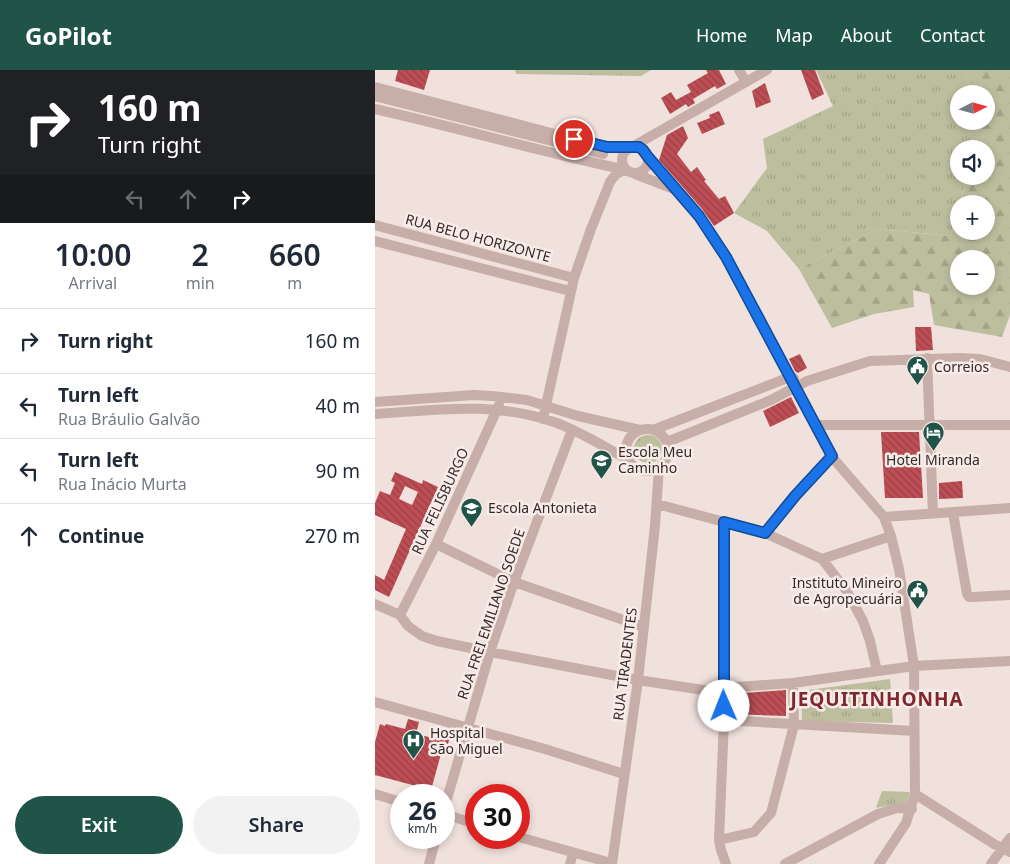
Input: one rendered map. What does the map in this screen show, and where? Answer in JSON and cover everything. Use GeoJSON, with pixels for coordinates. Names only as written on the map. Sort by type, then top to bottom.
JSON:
{"type":"FeatureCollection","features":[{"type":"Feature","properties":{"kind":"street"},"geometry":{"type":"LineString","coordinates":[[739,70],[746,82]]}},
{"type":"Feature","properties":{"kind":"street"},"geometry":{"type":"LineString","coordinates":[[631,172],[621,162],[623,153],[767,70]]}},
{"type":"Feature","properties":{"kind":"street"},"geometry":{"type":"LineString","coordinates":[[375,88],[607,147],[639,147],[675,190],[688,202],[726,257],[832,456],[884,517],[891,536],[899,569],[913,666],[915,794],[907,823],[879,864]]}},
{"type":"Feature","properties":{"kind":"street"},"geometry":{"type":"LineString","coordinates":[[402,115],[407,96]]}},
{"type":"Feature","properties":{"kind":"street"},"geometry":{"type":"LineString","coordinates":[[375,98],[602,156]]}},
{"type":"Feature","properties":{"kind":"street"},"geometry":{"type":"LineString","coordinates":[[375,109],[477,133],[551,154],[631,172],[640,173],[647,166],[648,157]]}},
{"type":"Feature","properties":{"kind":"street"},"geometry":{"type":"LineString","coordinates":[[477,133],[481,115]]}},
{"type":"Feature","properties":{"kind":"street"},"geometry":{"type":"LineString","coordinates":[[551,154],[557,134]]}},
{"type":"Feature","properties":{"kind":"street"},"geometry":{"type":"LineString","coordinates":[[543,419],[570,292],[591,229],[610,182],[620,172],[631,172],[675,190]]}},
{"type":"Feature","properties":{"kind":"street","name":"RUA BELO HORIZONTE"},"geometry":{"type":"LineString","coordinates":[[375,225],[574,278]]}},
{"type":"Feature","properties":{"kind":"street","name":"RUA BELO HORIZONTE"},"geometry":{"type":"LineString","coordinates":[[375,241],[570,292]]}},
{"type":"Feature","properties":{"kind":"street"},"geometry":{"type":"LineString","coordinates":[[927,358],[933,514]]}},
{"type":"Feature","properties":{"kind":"street"},"geometry":{"type":"LineString","coordinates":[[667,442],[746,410],[807,381],[870,361],[927,358],[980,359],[1010,367]]}},
{"type":"Feature","properties":{"kind":"street"},"geometry":{"type":"LineString","coordinates":[[375,402],[474,395],[501,397],[527,400],[585,418],[640,430],[653,430],[747,395],[789,377],[807,381]]}},
{"type":"Feature","properties":{"kind":"street","name":"RUA FELISBURGO"},"geometry":{"type":"LineString","coordinates":[[400,616],[436,544],[498,409],[501,397]]}},
{"type":"Feature","properties":{"kind":"street"},"geometry":{"type":"LineString","coordinates":[[375,414],[461,408],[512,411],[543,419],[572,430],[629,460]]}},
{"type":"Feature","properties":{"kind":"street"},"geometry":{"type":"LineString","coordinates":[[817,425],[1010,425]]}},
{"type":"Feature","properties":{"kind":"street","name":"RUA FREI EMILIANO SOEDE"},"geometry":{"type":"LineString","coordinates":[[451,784],[490,652],[514,582],[572,430]]}},
{"type":"Feature","properties":{"kind":"street"},"geometry":{"type":"LineString","coordinates":[[640,430],[634,434],[627,446],[627,453],[633,466],[646,471],[659,468],[667,456],[667,442],[658,432],[653,430]]}},
{"type":"Feature","properties":{"kind":"street"},"geometry":{"type":"LineString","coordinates":[[765,533],[795,496],[832,456]]}},
{"type":"Feature","properties":{"kind":"street","name":"RUA TIRADENTES"},"geometry":{"type":"LineString","coordinates":[[611,864],[638,680],[657,504],[659,468]]}},
{"type":"Feature","properties":{"kind":"street"},"geometry":{"type":"LineString","coordinates":[[657,504],[765,533],[822,559],[846,590],[863,621],[877,671]]}},
{"type":"Feature","properties":{"kind":"street"},"geometry":{"type":"LineString","coordinates":[[884,517],[1010,508]]}},
{"type":"Feature","properties":{"kind":"street"},"geometry":{"type":"LineString","coordinates":[[953,513],[967,594],[973,597],[1010,595]]}},
{"type":"Feature","properties":{"kind":"street"},"geometry":{"type":"LineString","coordinates":[[724,522],[724,720],[719,840],[726,864]]}},
{"type":"Feature","properties":{"kind":"street"},"geometry":{"type":"LineString","coordinates":[[822,559],[891,536]]}},
{"type":"Feature","properties":{"kind":"street"},"geometry":{"type":"LineString","coordinates":[[436,544],[514,582],[644,628]]}},
{"type":"Feature","properties":{"kind":"street"},"geometry":{"type":"LineString","coordinates":[[375,604],[400,616],[408,626],[421,636],[490,652],[638,680],[723,690],[793,683],[913,666],[1010,661]]}},
{"type":"Feature","properties":{"kind":"street"},"geometry":{"type":"LineString","coordinates":[[719,840],[754,832],[771,813],[795,725],[793,683]]}},
{"type":"Feature","properties":{"kind":"street"},"geometry":{"type":"LineString","coordinates":[[375,702],[545,749],[623,774]]}},
{"type":"Feature","properties":{"kind":"street"},"geometry":{"type":"LineString","coordinates":[[724,720],[914,731]]}},
{"type":"Feature","properties":{"kind":"street"},"geometry":{"type":"LineString","coordinates":[[375,794],[390,799]]}},
{"type":"Feature","properties":{"kind":"street"},"geometry":{"type":"LineString","coordinates":[[915,794],[1006,850]]}},
{"type":"Feature","properties":{"kind":"street"},"geometry":{"type":"LineString","coordinates":[[788,864],[878,814],[897,808],[912,809]]}},
{"type":"Feature","properties":{"kind":"street"},"geometry":{"type":"LineString","coordinates":[[991,864],[1006,850],[1010,838]]}},
{"type":"Feature","properties":{"kind":"street"},"geometry":{"type":"LineString","coordinates":[[530,840],[611,864]]}},
{"type":"Feature","properties":{"kind":"street"},"geometry":{"type":"LineString","coordinates":[[429,864],[433,849]]}},
{"type":"Feature","properties":{"kind":"street"},"geometry":{"type":"LineString","coordinates":[[570,864],[573,853]]}},
{"type":"Feature","properties":{"kind":"green space"},"geometry":{"type":"Polygon","coordinates":[[[515,70],[651,70],[641,76],[516,74],[515,70]]]}},
{"type":"Feature","properties":{"kind":"green space"},"geometry":{"type":"Polygon","coordinates":[[[816,70],[964,70],[968,85],[950,85],[950,130],[980,130],[977,140],[950,140],[950,185],[965,185],[962,195],[950,195],[950,236],[878,229],[799,269],[767,231],[734,213],[767,168],[763,139],[833,106],[816,70]]]}},
{"type":"Feature","properties":{"kind":"green space"},"geometry":{"type":"Polygon","coordinates":[[[964,70],[1010,70],[1010,315],[1002,337],[934,325],[929,294],[913,290],[914,307],[874,314],[832,328],[799,269],[878,229],[950,236],[950,240],[995,240],[995,195],[962,195],[965,185],[995,185],[995,140],[976,140],[979,130],[995,130],[995,85],[968,85],[964,70]]]}},
{"type":"Feature","properties":{"kind":"green space"},"geometry":{"type":"Polygon","coordinates":[[[648,435],[658,439],[662,449],[658,459],[648,463],[638,459],[634,449],[638,439],[648,435]]]}},
{"type":"Feature","properties":{"kind":"green space"},"geometry":{"type":"Polygon","coordinates":[[[890,679],[893,723],[802,721],[801,691],[890,679]]]}},
{"type":"Feature","properties":{"kind":"green space"},"geometry":{"type":"Polygon","coordinates":[[[882,791],[910,792],[906,806],[891,805],[876,808],[882,791]]]}},
{"type":"Feature","properties":{"kind":"building"},"geometry":{"type":"Polygon","coordinates":[[[398,70],[430,70],[424,90],[395,81],[398,70]]]}},
{"type":"Feature","properties":{"kind":"building"},"geometry":{"type":"Polygon","coordinates":[[[706,70],[719,70],[726,84],[717,89],[715,86],[693,99],[695,103],[688,107],[686,104],[670,114],[661,98],[671,92],[676,100],[691,92],[687,85],[708,73],[706,70]]]}},
{"type":"Feature","properties":{"kind":"building"},"geometry":{"type":"Polygon","coordinates":[[[801,70],[815,70],[824,94],[812,100],[801,70]]]}},
{"type":"Feature","properties":{"kind":"building"},"geometry":{"type":"Polygon","coordinates":[[[765,83],[771,102],[756,108],[752,91],[765,83]]]}},
{"type":"Feature","properties":{"kind":"building"},"geometry":{"type":"Polygon","coordinates":[[[719,111],[725,124],[702,134],[697,123],[710,118],[709,115],[719,111]]]}},
{"type":"Feature","properties":{"kind":"building"},"geometry":{"type":"Polygon","coordinates":[[[683,126],[688,138],[677,154],[691,172],[697,167],[706,180],[704,181],[719,199],[725,196],[734,213],[714,226],[702,209],[659,160],[667,135],[683,126]]]}},
{"type":"Feature","properties":{"kind":"building"},"geometry":{"type":"Polygon","coordinates":[[[915,327],[931,327],[933,350],[916,351],[915,327]]]}},
{"type":"Feature","properties":{"kind":"building"},"geometry":{"type":"Polygon","coordinates":[[[800,354],[807,368],[798,373],[789,359],[800,354]]]}},
{"type":"Feature","properties":{"kind":"building"},"geometry":{"type":"Polygon","coordinates":[[[791,397],[799,413],[770,427],[763,411],[791,397]]]}},
{"type":"Feature","properties":{"kind":"building"},"geometry":{"type":"Polygon","coordinates":[[[881,432],[919,432],[923,498],[885,498],[881,432]]]}},
{"type":"Feature","properties":{"kind":"building"},"geometry":{"type":"Polygon","coordinates":[[[395,472],[422,484],[423,480],[438,487],[389,597],[375,590],[375,575],[384,580],[406,529],[375,515],[375,503],[380,491],[390,495],[395,483],[391,481],[395,472]],[[405,486],[399,499],[412,505],[418,492],[405,486]]]}},
{"type":"Feature","properties":{"kind":"building"},"geometry":{"type":"Polygon","coordinates":[[[962,481],[963,498],[939,499],[939,483],[962,481]]]}},
{"type":"Feature","properties":{"kind":"building"},"geometry":{"type":"Polygon","coordinates":[[[786,690],[786,716],[731,714],[731,694],[786,690]]]}},
{"type":"Feature","properties":{"kind":"building","name":"Hospital São Miguel"},"geometry":{"type":"Polygon","coordinates":[[[408,719],[419,722],[416,734],[441,740],[443,731],[451,733],[448,744],[444,743],[433,784],[409,784],[375,775],[375,742],[380,724],[405,729],[408,719]]]}},
{"type":"Feature","properties":{"kind":"place","name":"Correios"},"geometry":{"type":"Point","coordinates":[918,386]}},
{"type":"Feature","properties":{"kind":"place","name":"Hotel Miranda"},"geometry":{"type":"Point","coordinates":[933,451]}},
{"type":"Feature","properties":{"kind":"place","name":"Escola Meu Caminho"},"geometry":{"type":"Point","coordinates":[602,479]}},
{"type":"Feature","properties":{"kind":"place","name":"Escola Antonieta"},"geometry":{"type":"Point","coordinates":[472,527]}},
{"type":"Feature","properties":{"kind":"place","name":"Instituto Mineiro de Agropecuária"},"geometry":{"type":"Point","coordinates":[918,610]}},
{"type":"Feature","properties":{"kind":"place","name":"Hospital São Miguel"},"geometry":{"type":"Point","coordinates":[414,760]}},
{"type":"Feature","properties":{"kind":"district","name":"JEQUITINHONHA"},"geometry":{"type":"Point","coordinates":[877,699]}},
{"type":"Feature","properties":{"kind":"route"},"geometry":{"type":"LineString","coordinates":[[574,139],[607,147],[639,147],[646,153],[675,190],[688,202],[726,257],[832,456],[795,496],[765,533],[724,522],[724,706]]}}]}
